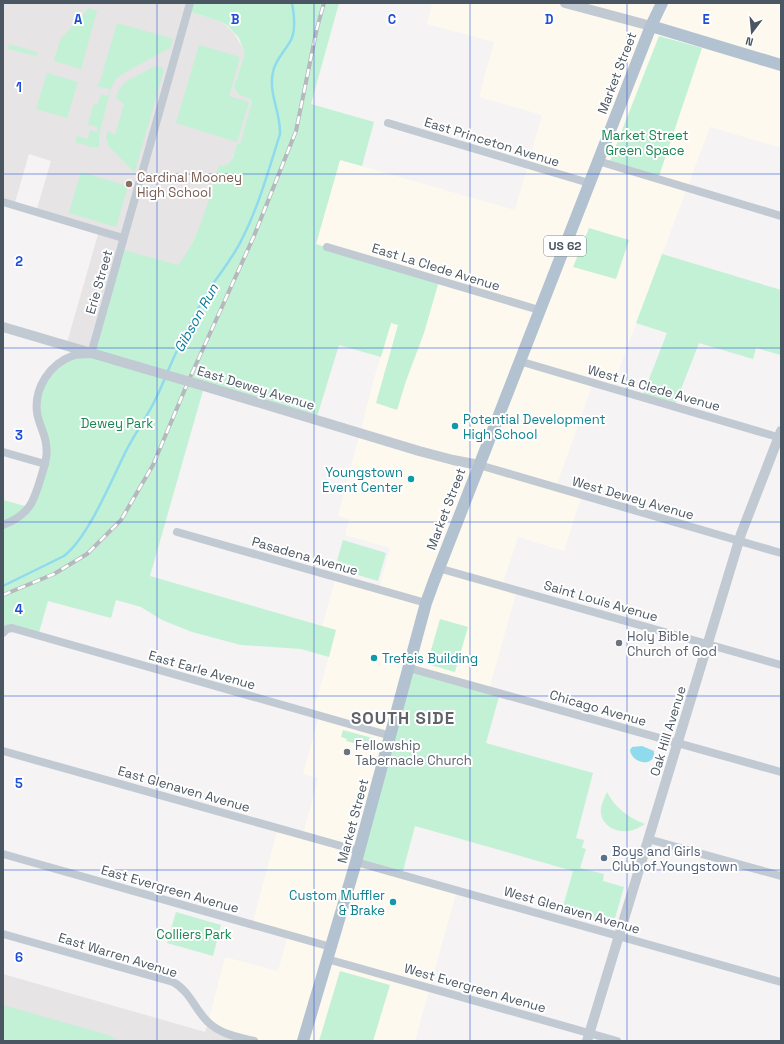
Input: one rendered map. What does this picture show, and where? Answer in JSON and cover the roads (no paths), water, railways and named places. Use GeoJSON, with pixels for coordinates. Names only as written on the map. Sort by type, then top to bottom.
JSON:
{"type":"FeatureCollection","features":[{"type":"Feature","properties":{"kind":"main road","name":"Market Street"},"geometry":{"type":"LineString","coordinates":[[303,1041],[358,856],[426,603],[438,568],[651,26],[662,3]]}},
{"type":"Feature","properties":{"kind":"main road"},"geometry":{"type":"LineString","coordinates":[[651,26],[781,65]]}},
{"type":"Feature","properties":{"kind":"street","name":"Erie Street"},"geometry":{"type":"LineString","coordinates":[[91,354],[190,3]]}},
{"type":"Feature","properties":{"kind":"street"},"geometry":{"type":"LineString","coordinates":[[565,3],[651,26]]}},
{"type":"Feature","properties":{"kind":"street","name":"East Princeton Avenue"},"geometry":{"type":"LineString","coordinates":[[388,123],[589,183]]}},
{"type":"Feature","properties":{"kind":"street"},"geometry":{"type":"LineString","coordinates":[[598,161],[781,216]]}},
{"type":"Feature","properties":{"kind":"street"},"geometry":{"type":"LineString","coordinates":[[3,202],[124,238]]}},
{"type":"Feature","properties":{"kind":"street","name":"East La Clede Avenue"},"geometry":{"type":"LineString","coordinates":[[327,247],[539,310]]}},
{"type":"Feature","properties":{"kind":"street","name":"East Dewey Avenue"},"geometry":{"type":"LineString","coordinates":[[3,327],[419,451],[452,460],[479,465]]}},
{"type":"Feature","properties":{"kind":"street"},"geometry":{"type":"LineString","coordinates":[[3,525],[19,517],[28,510],[36,494],[45,464],[47,454],[46,444],[37,412],[37,396],[39,388],[49,373],[61,363],[74,356],[91,354]]}},
{"type":"Feature","properties":{"kind":"street","name":"West La Clede Avenue"},"geometry":{"type":"LineString","coordinates":[[520,361],[780,436]]}},
{"type":"Feature","properties":{"kind":"street","name":"Oak Hill Avenue"},"geometry":{"type":"LineString","coordinates":[[588,1037],[739,541],[780,436]]}},
{"type":"Feature","properties":{"kind":"street"},"geometry":{"type":"LineString","coordinates":[[3,452],[45,464]]}},
{"type":"Feature","properties":{"kind":"street","name":"West Dewey Avenue"},"geometry":{"type":"LineString","coordinates":[[479,465],[781,553]]}},
{"type":"Feature","properties":{"kind":"street","name":"Pasadena Avenue"},"geometry":{"type":"LineString","coordinates":[[177,532],[426,603]]}},
{"type":"Feature","properties":{"kind":"street","name":"Saint Louis Avenue"},"geometry":{"type":"LineString","coordinates":[[438,568],[781,665]]}},
{"type":"Feature","properties":{"kind":"street","name":"East Earle Avenue"},"geometry":{"type":"LineString","coordinates":[[5,631],[12,628],[390,736]]}},
{"type":"Feature","properties":{"kind":"street","name":"Chicago Avenue"},"geometry":{"type":"LineString","coordinates":[[409,668],[781,772]]}},
{"type":"Feature","properties":{"kind":"street","name":"East Glenaven Avenue"},"geometry":{"type":"LineString","coordinates":[[3,751],[358,856]]}},
{"type":"Feature","properties":{"kind":"street"},"geometry":{"type":"LineString","coordinates":[[648,839],[781,876]]}},
{"type":"Feature","properties":{"kind":"street","name":"East Evergreen Avenue"},"geometry":{"type":"LineString","coordinates":[[3,854],[329,953]]}},
{"type":"Feature","properties":{"kind":"street","name":"West Glenaven Avenue"},"geometry":{"type":"LineString","coordinates":[[358,856],[619,936],[781,982]]}},
{"type":"Feature","properties":{"kind":"street","name":"East Warren Avenue"},"geometry":{"type":"LineString","coordinates":[[3,934],[174,982],[184,989],[205,1020],[214,1028],[254,1041]]}},
{"type":"Feature","properties":{"kind":"street","name":"West Evergreen Avenue"},"geometry":{"type":"LineString","coordinates":[[329,953],[588,1037],[617,1041]]}},
{"type":"Feature","properties":{"kind":"water"},"geometry":{"type":"Polygon","coordinates":[[[642,746],[654,751],[652,760],[648,762],[640,762],[633,757],[630,750],[632,747],[642,746]]]}},
{"type":"Feature","properties":{"kind":"waterway","name":"Gibson Run"},"geometry":{"type":"LineString","coordinates":[[167,373],[205,296],[239,245],[249,225],[263,187],[280,134],[279,118],[273,95],[272,80],[276,63],[293,36],[294,22],[292,3]]}},
{"type":"Feature","properties":{"kind":"waterway","name":"Gibson Run"},"geometry":{"type":"LineString","coordinates":[[3,586],[64,556],[73,547],[91,522],[132,439],[154,403],[165,378]]}},
{"type":"Feature","properties":{"kind":"railway"},"geometry":{"type":"LineString","coordinates":[[3,595],[54,574],[87,554],[121,520],[153,465],[188,382],[254,236],[296,131],[317,28],[324,3]]}},
{"type":"Feature","properties":{"kind":"place","name":"Cardinal Mooney High School"},"geometry":{"type":"Point","coordinates":[129,184]}},
{"type":"Feature","properties":{"kind":"place","name":"Potential Development High School"},"geometry":{"type":"Point","coordinates":[455,426]}},
{"type":"Feature","properties":{"kind":"place","name":"Youngstown Event Center"},"geometry":{"type":"Point","coordinates":[411,479]}},
{"type":"Feature","properties":{"kind":"place","name":"Holy Bible Church of God"},"geometry":{"type":"Point","coordinates":[619,643]}},
{"type":"Feature","properties":{"kind":"place","name":"Trefeis Building"},"geometry":{"type":"Point","coordinates":[374,658]}},
{"type":"Feature","properties":{"kind":"place","name":"Fellowship Tabernacle Church"},"geometry":{"type":"Point","coordinates":[347,752]}},
{"type":"Feature","properties":{"kind":"place","name":"Boys and Girls Club of Youngstown"},"geometry":{"type":"Point","coordinates":[604,858]}},
{"type":"Feature","properties":{"kind":"place","name":"Custom Muffler & Brake"},"geometry":{"type":"Point","coordinates":[393,902]}},
{"type":"Feature","properties":{"kind":"district","name":"SOUTH SIDE"},"geometry":{"type":"Point","coordinates":[403,718]}},
{"type":"Feature","properties":{"kind":"park label","name":"Market Street Green Space"},"geometry":{"type":"Point","coordinates":[645,142]}},
{"type":"Feature","properties":{"kind":"park label","name":"Dewey Park"},"geometry":{"type":"Point","coordinates":[117,423]}},
{"type":"Feature","properties":{"kind":"park label","name":"Colliers Park"},"geometry":{"type":"Point","coordinates":[194,934]}}]}
